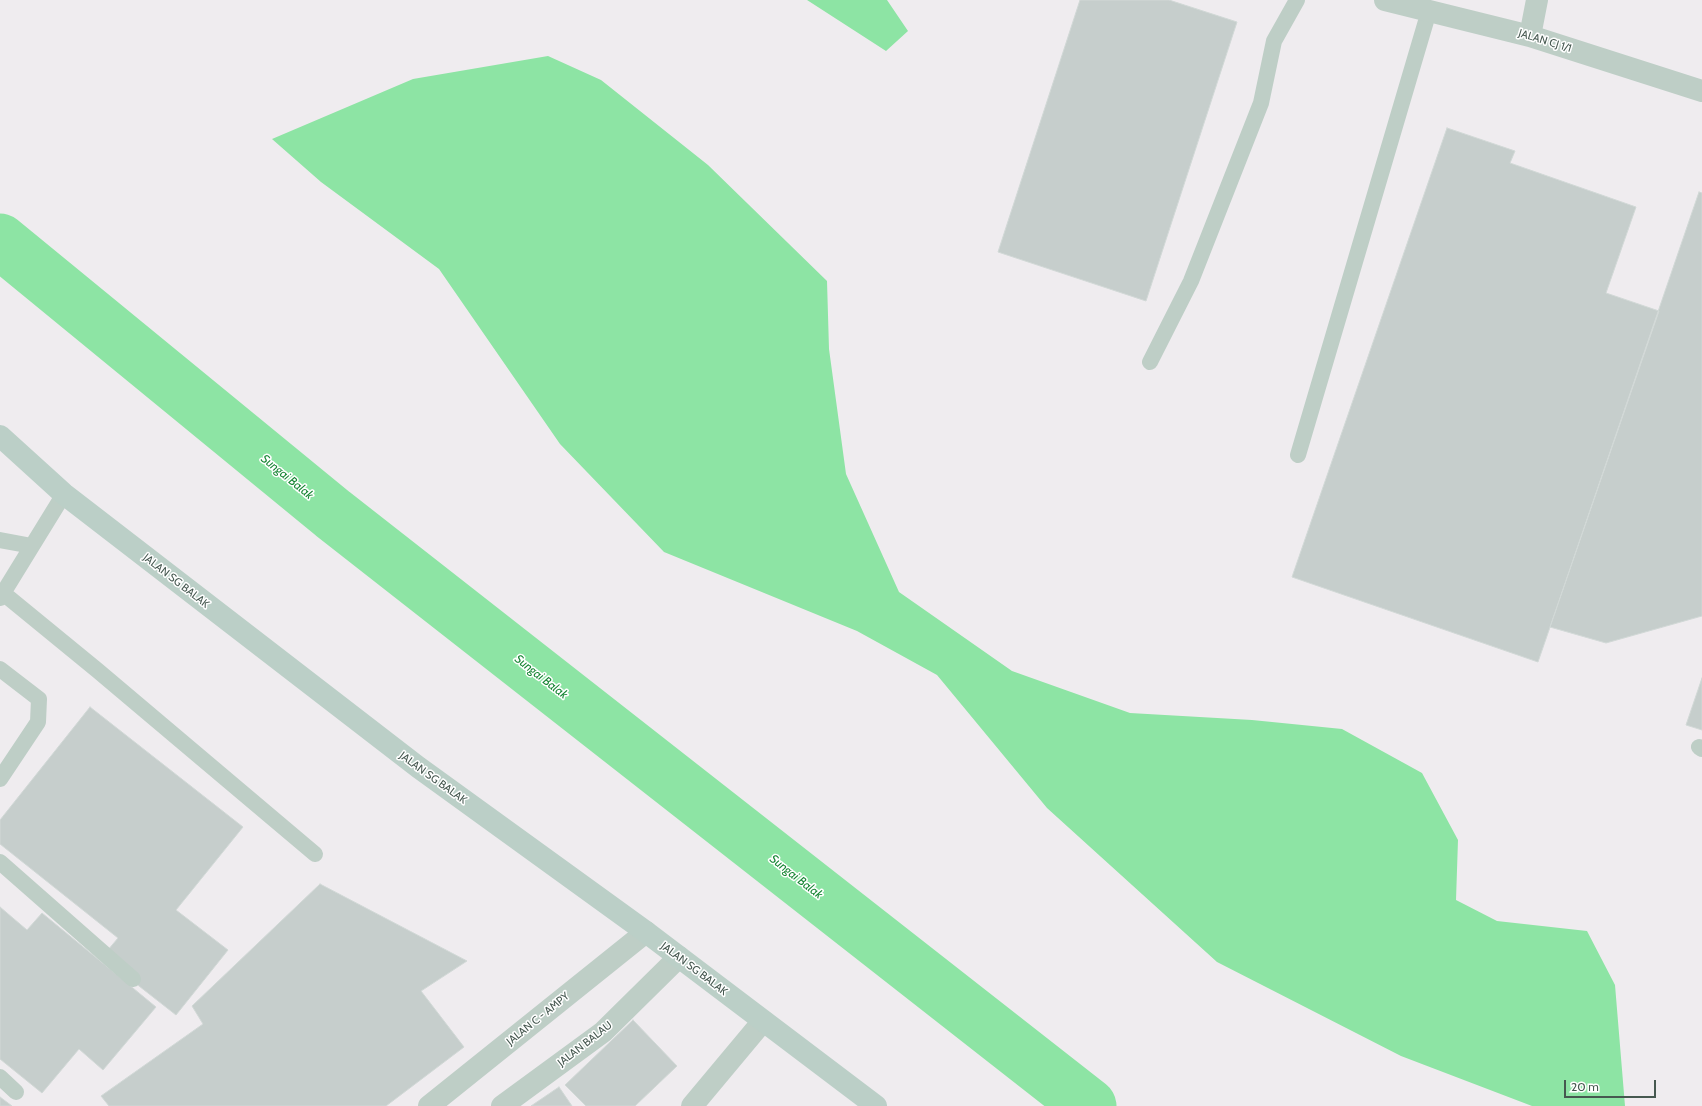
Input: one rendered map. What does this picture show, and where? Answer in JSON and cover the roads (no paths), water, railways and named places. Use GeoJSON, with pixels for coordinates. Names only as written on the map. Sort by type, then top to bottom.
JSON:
{"type":"FeatureCollection","features":[{"type":"Feature","properties":{"kind":"street","name":"JALAN CJ 1/1"},"geometry":{"type":"LineString","coordinates":[[1385,0],[1530,36],[1702,91]]}},
{"type":"Feature","properties":{"kind":"street"},"geometry":{"type":"LineString","coordinates":[[1530,36],[1537,0]]}},
{"type":"Feature","properties":{"kind":"street","name":"JALAN SG BALAK"},"geometry":{"type":"LineString","coordinates":[[0,436],[64,494],[418,767],[646,932],[876,1106]]}},
{"type":"Feature","properties":{"kind":"street","name":"JALAN C - AMPY"},"geometry":{"type":"LineString","coordinates":[[429,1106],[646,932]]}},
{"type":"Feature","properties":{"kind":"street","name":"JALAN BALAU"},"geometry":{"type":"LineString","coordinates":[[502,1106],[603,1032],[679,957]]}},
{"type":"Feature","properties":{"kind":"street"},"geometry":{"type":"LineString","coordinates":[[692,1106],[763,1022]]}},
{"type":"Feature","properties":{"kind":"lane"},"geometry":{"type":"LineString","coordinates":[[1150,362],[1191,281],[1261,103],[1274,41],[1297,0]]}},
{"type":"Feature","properties":{"kind":"lane"},"geometry":{"type":"LineString","coordinates":[[1298,455],[1429,11]]}},
{"type":"Feature","properties":{"kind":"lane"},"geometry":{"type":"LineString","coordinates":[[64,494],[2,596],[103,675],[315,854]]}},
{"type":"Feature","properties":{"kind":"lane"},"geometry":{"type":"LineString","coordinates":[[0,540],[32,546]]}},
{"type":"Feature","properties":{"kind":"lane"},"geometry":{"type":"LineString","coordinates":[[0,669],[39,699],[38,722],[0,779]]}},
{"type":"Feature","properties":{"kind":"lane"},"geometry":{"type":"LineString","coordinates":[[0,862],[133,979]]}},
{"type":"Feature","properties":{"kind":"lane"},"geometry":{"type":"LineString","coordinates":[[0,1077],[16,1092]]}},
{"type":"Feature","properties":{"kind":"waterway","name":"Sungai Balak"},"geometry":{"type":"LineString","coordinates":[[0,241],[333,514],[1089,1106]]}}]}
